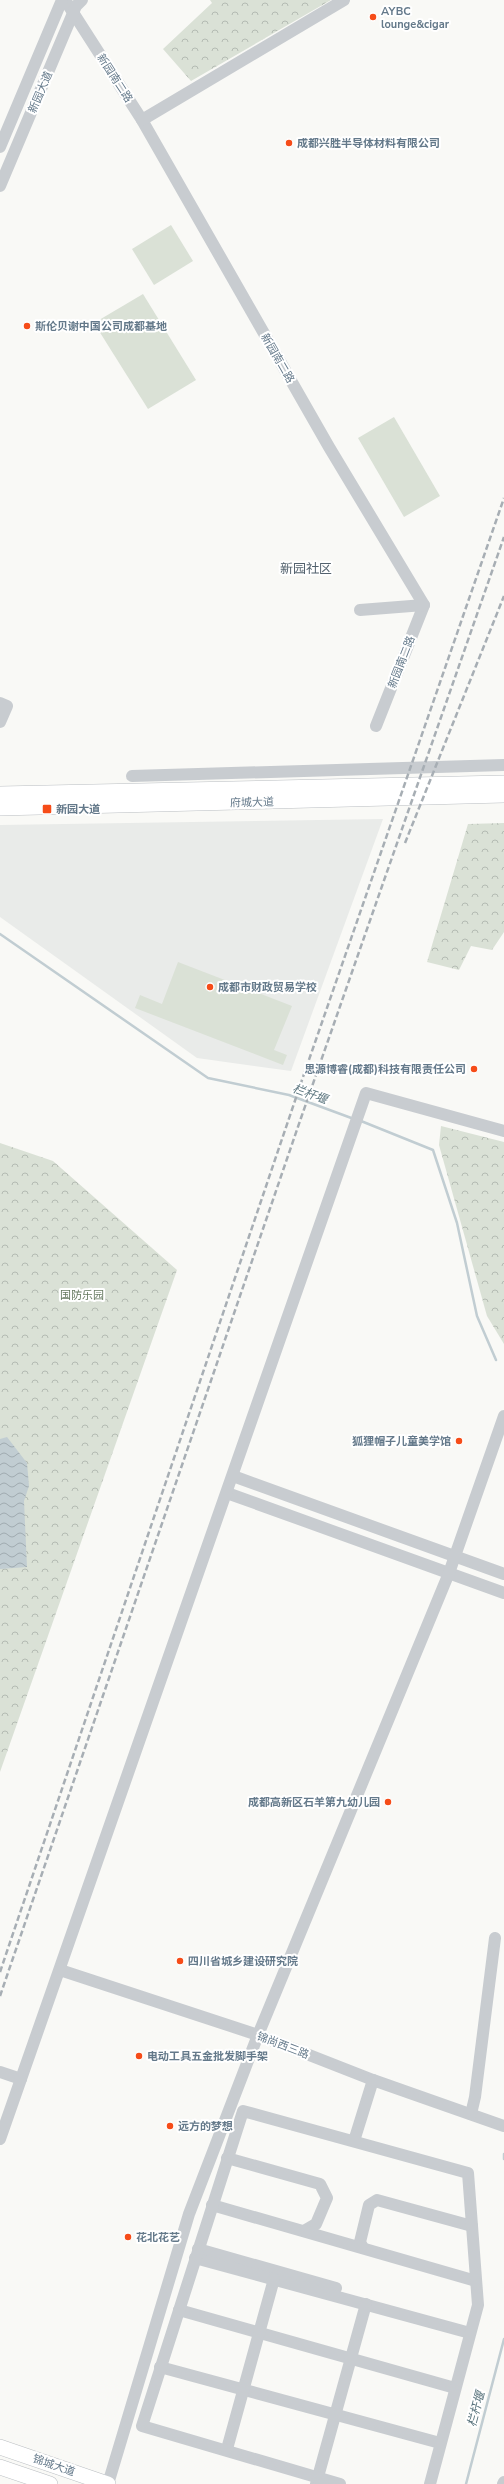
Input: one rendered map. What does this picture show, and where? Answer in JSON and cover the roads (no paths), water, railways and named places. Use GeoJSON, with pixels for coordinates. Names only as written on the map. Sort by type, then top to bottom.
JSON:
{"type":"FeatureCollection","features":[{"type":"Feature","properties":{"kind":"main road","name":"府城大道"},"geometry":{"type":"LineString","coordinates":[[0,794],[504,783]]}},
{"type":"Feature","properties":{"kind":"main road","name":"府城大道"},"geometry":{"type":"LineString","coordinates":[[0,808],[504,796]]}},
{"type":"Feature","properties":{"kind":"main road"},"geometry":{"type":"LineString","coordinates":[[0,2441],[23,2454]]}},
{"type":"Feature","properties":{"kind":"main road","name":"锦城大道"},"geometry":{"type":"LineString","coordinates":[[0,2446],[108,2484]]}},
{"type":"Feature","properties":{"kind":"main road","name":"锦城大道"},"geometry":{"type":"LineString","coordinates":[[0,2467],[50,2484]]}},
{"type":"Feature","properties":{"kind":"main road"},"geometry":{"type":"LineString","coordinates":[[0,2470],[18,2473]]}},
{"type":"Feature","properties":{"kind":"street","name":"新园南二路"},"geometry":{"type":"LineString","coordinates":[[63,0],[73,13],[142,120],[313,419],[424,604],[376,726]]}},
{"type":"Feature","properties":{"kind":"street","name":"新园大道"},"geometry":{"type":"LineString","coordinates":[[0,147],[63,0]]}},
{"type":"Feature","properties":{"kind":"street","name":"新园大道"},"geometry":{"type":"LineString","coordinates":[[0,186],[73,13],[82,0]]}},
{"type":"Feature","properties":{"kind":"street"},"geometry":{"type":"LineString","coordinates":[[142,120],[344,0]]}},
{"type":"Feature","properties":{"kind":"street"},"geometry":{"type":"LineString","coordinates":[[360,610],[424,604]]}},
{"type":"Feature","properties":{"kind":"street"},"geometry":{"type":"LineString","coordinates":[[0,703],[7,706],[0,722]]}},
{"type":"Feature","properties":{"kind":"street"},"geometry":{"type":"LineString","coordinates":[[132,776],[504,765]]}},
{"type":"Feature","properties":{"kind":"street"},"geometry":{"type":"LineString","coordinates":[[0,2139],[366,1093],[504,1131]]}},
{"type":"Feature","properties":{"kind":"street"},"geometry":{"type":"LineString","coordinates":[[108,2484],[189,2214],[258,2035],[449,1573],[504,1416]]}},
{"type":"Feature","properties":{"kind":"street"},"geometry":{"type":"LineString","coordinates":[[233,1476],[504,1574]]}},
{"type":"Feature","properties":{"kind":"street"},"geometry":{"type":"LineString","coordinates":[[227,1493],[504,1593]]}},
{"type":"Feature","properties":{"kind":"street"},"geometry":{"type":"LineString","coordinates":[[471,2114],[475,2097],[495,1938]]}},
{"type":"Feature","properties":{"kind":"street","name":"锦尚西三路"},"geometry":{"type":"LineString","coordinates":[[60,1970],[258,2035],[373,2080],[503,2125]]}},
{"type":"Feature","properties":{"kind":"street"},"geometry":{"type":"LineString","coordinates":[[0,2072],[22,2079]]}},
{"type":"Feature","properties":{"kind":"street"},"geometry":{"type":"LineString","coordinates":[[354,2141],[373,2080]]}},
{"type":"Feature","properties":{"kind":"street"},"geometry":{"type":"LineString","coordinates":[[340,2484],[318,2480],[227,2449],[142,2426],[243,2111],[468,2172],[478,2305],[430,2484]]}},
{"type":"Feature","properties":{"kind":"street"},"geometry":{"type":"LineString","coordinates":[[227,2158],[320,2184],[327,2198],[316,2224],[304,2231]]}},
{"type":"Feature","properties":{"kind":"street"},"geometry":{"type":"LineString","coordinates":[[363,2248],[360,2242],[369,2205],[377,2200],[472,2226]]}},
{"type":"Feature","properties":{"kind":"street"},"geometry":{"type":"LineString","coordinates":[[212,2205],[476,2281]]}},
{"type":"Feature","properties":{"kind":"street"},"geometry":{"type":"LineString","coordinates":[[197,2254],[274,2279],[366,2304],[471,2329]]}},
{"type":"Feature","properties":{"kind":"street"},"geometry":{"type":"LineString","coordinates":[[197,2254],[471,2329]]}},
{"type":"Feature","properties":{"kind":"street"},"geometry":{"type":"LineString","coordinates":[[227,2449],[274,2279]]}},
{"type":"Feature","properties":{"kind":"street"},"geometry":{"type":"LineString","coordinates":[[318,2480],[334,2416],[366,2304]]}},
{"type":"Feature","properties":{"kind":"street"},"geometry":{"type":"LineString","coordinates":[[179,2310],[455,2388]]}},
{"type":"Feature","properties":{"kind":"street"},"geometry":{"type":"LineString","coordinates":[[160,2367],[334,2416],[440,2443]]}},
{"type":"Feature","properties":{"kind":"water"},"geometry":{"type":"Polygon","coordinates":[[[7,1437],[27,1463],[29,1486],[24,1501],[27,1567],[0,1569],[0,1439],[7,1437]]]}},
{"type":"Feature","properties":{"kind":"waterway","name":"栏杆堰"},"geometry":{"type":"LineString","coordinates":[[0,934],[208,1078],[289,1095],[354,1119]]}},
{"type":"Feature","properties":{"kind":"waterway","name":"栏杆堰"},"geometry":{"type":"LineString","coordinates":[[361,1121],[433,1150],[457,1223],[477,1316],[496,1360]]}},
{"type":"Feature","properties":{"kind":"waterway","name":"栏杆堰"},"geometry":{"type":"LineString","coordinates":[[504,2154],[504,2159]]}},
{"type":"Feature","properties":{"kind":"waterway","name":"栏杆堰"},"geometry":{"type":"LineString","coordinates":[[466,2484],[504,2339]]}},
{"type":"Feature","properties":{"kind":"railway"},"geometry":{"type":"LineString","coordinates":[[0,1972],[303,1077],[504,498]]}},
{"type":"Feature","properties":{"kind":"railway"},"geometry":{"type":"LineString","coordinates":[[0,1996],[301,1118],[504,537]]}},
{"type":"Feature","properties":{"kind":"railway"},"geometry":{"type":"LineString","coordinates":[[405,843],[504,596]]}},
{"type":"Feature","properties":{"kind":"place","name":"AYBC lounge&cigar"},"geometry":{"type":"Point","coordinates":[373,17]}},
{"type":"Feature","properties":{"kind":"place","name":"成都兴胜半导体材料有限公司"},"geometry":{"type":"Point","coordinates":[289,143]}},
{"type":"Feature","properties":{"kind":"place","name":"斯伦贝谢中国公司成都基地"},"geometry":{"type":"Point","coordinates":[27,326]}},
{"type":"Feature","properties":{"kind":"place","name":"新园大道"},"geometry":{"type":"Point","coordinates":[47,809]}},
{"type":"Feature","properties":{"kind":"place","name":"成都市财政贸易学校"},"geometry":{"type":"Point","coordinates":[210,987]}},
{"type":"Feature","properties":{"kind":"place","name":"思源博睿(成都)科技有限责任公司"},"geometry":{"type":"Point","coordinates":[474,1069]}},
{"type":"Feature","properties":{"kind":"place","name":"狐狸帽子儿童美学馆"},"geometry":{"type":"Point","coordinates":[459,1441]}},
{"type":"Feature","properties":{"kind":"place","name":"成都高新区石羊第九幼儿园"},"geometry":{"type":"Point","coordinates":[388,1802]}},
{"type":"Feature","properties":{"kind":"place","name":"四川省城乡建设研究院"},"geometry":{"type":"Point","coordinates":[180,1961]}},
{"type":"Feature","properties":{"kind":"place","name":"电动工具五金批发脚手架"},"geometry":{"type":"Point","coordinates":[139,2056]}},
{"type":"Feature","properties":{"kind":"place","name":"远方的梦想"},"geometry":{"type":"Point","coordinates":[170,2126]}},
{"type":"Feature","properties":{"kind":"place","name":"花北花艺"},"geometry":{"type":"Point","coordinates":[128,2237]}},
{"type":"Feature","properties":{"kind":"district","name":"新园社区"},"geometry":{"type":"Point","coordinates":[306,568]}},
{"type":"Feature","properties":{"kind":"park label","name":"国防乐园"},"geometry":{"type":"Point","coordinates":[82,1295]}}]}
